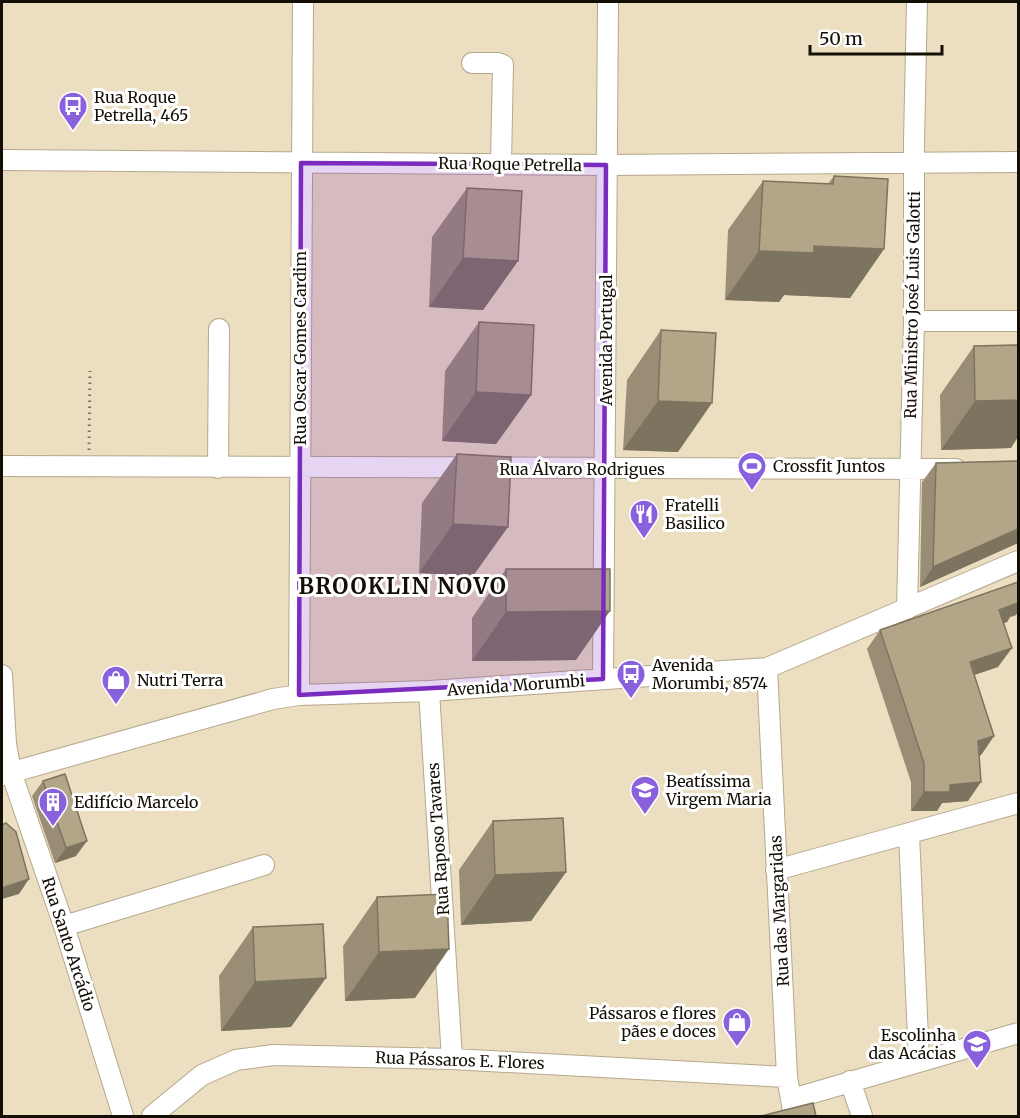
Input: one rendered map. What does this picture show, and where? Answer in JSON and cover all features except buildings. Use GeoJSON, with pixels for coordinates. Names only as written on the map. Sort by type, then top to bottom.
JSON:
{"type":"FeatureCollection","features":[{"type":"Feature","properties":{"kind":"street","name":"Rua Oscar Gomes Cardim"},"geometry":{"type":"LineString","coordinates":[[299,695],[303,2]]}},
{"type":"Feature","properties":{"kind":"street","name":"Avenida Portugal"},"geometry":{"type":"LineString","coordinates":[[603,679],[608,2]]}},
{"type":"Feature","properties":{"kind":"street","name":"Rua Ministro José Luis Galotti"},"geometry":{"type":"LineString","coordinates":[[907,609],[914,321],[917,2]]}},
{"type":"Feature","properties":{"kind":"street"},"geometry":{"type":"LineString","coordinates":[[472,63],[503,65],[501,163]]}},
{"type":"Feature","properties":{"kind":"street","name":"Rua Roque Petrella"},"geometry":{"type":"LineString","coordinates":[[2,160],[606,165],[1018,162]]}},
{"type":"Feature","properties":{"kind":"street"},"geometry":{"type":"LineString","coordinates":[[914,321],[1018,321]]}},
{"type":"Feature","properties":{"kind":"street"},"geometry":{"type":"LineString","coordinates":[[218,468],[219,329]]}},
{"type":"Feature","properties":{"kind":"street","name":"Rua Álvaro Rodrigues"},"geometry":{"type":"LineString","coordinates":[[2,466],[606,470],[975,469]]}},
{"type":"Feature","properties":{"kind":"street","name":"Avenida Morumbi"},"geometry":{"type":"LineString","coordinates":[[5,772],[273,699],[299,695],[429,691],[767,668],[1018,561]]}},
{"type":"Feature","properties":{"kind":"street","name":"Rua das Margaridas"},"geometry":{"type":"LineString","coordinates":[[767,668],[787,1077],[793,1108]]}},
{"type":"Feature","properties":{"kind":"street","name":"Rua Santo Arcádio"},"geometry":{"type":"LineString","coordinates":[[2,675],[6,744],[5,772],[64,926],[123,1116]]}},
{"type":"Feature","properties":{"kind":"street","name":"Rua Raposo Tavares"},"geometry":{"type":"LineString","coordinates":[[429,691],[452,1059]]}},
{"type":"Feature","properties":{"kind":"street"},"geometry":{"type":"LineString","coordinates":[[776,870],[1018,803]]}},
{"type":"Feature","properties":{"kind":"street"},"geometry":{"type":"LineString","coordinates":[[909,834],[919,1060]]}},
{"type":"Feature","properties":{"kind":"street"},"geometry":{"type":"LineString","coordinates":[[64,926],[264,866]]}},
{"type":"Feature","properties":{"kind":"street"},"geometry":{"type":"LineString","coordinates":[[793,1108],[850,1081],[1018,1034]]}},
{"type":"Feature","properties":{"kind":"street","name":"Rua Pássaros E. Flores"},"geometry":{"type":"LineString","coordinates":[[152,1116],[202,1075],[236,1060],[273,1054],[452,1059],[787,1077]]}},
{"type":"Feature","properties":{"kind":"street"},"geometry":{"type":"LineString","coordinates":[[850,1081],[862,1116]]}},
{"type":"Feature","properties":{"kind":"path"},"geometry":{"type":"LineString","coordinates":[[89,467],[90,371]]}},
{"type":"Feature","properties":{"kind":"highlighted area"},"geometry":{"type":"Polygon","coordinates":[[[301,163],[606,165],[603,679],[299,695],[301,163]]]}},
{"type":"Feature","properties":{"kind":"place","name":"Rua Roque Petrella, 465"},"geometry":{"type":"Point","coordinates":[73,132]}},
{"type":"Feature","properties":{"kind":"place","name":"Crossfit Juntos"},"geometry":{"type":"Point","coordinates":[752,492]}},
{"type":"Feature","properties":{"kind":"place","name":"Fratelli Basilico"},"geometry":{"type":"Point","coordinates":[644,540]}},
{"type":"Feature","properties":{"kind":"place","name":"Avenida Morumbi, 8574"},"geometry":{"type":"Point","coordinates":[631,700]}},
{"type":"Feature","properties":{"kind":"place","name":"Nutri Terra"},"geometry":{"type":"Point","coordinates":[116,706]}},
{"type":"Feature","properties":{"kind":"place","name":"Beatíssima Virgem Maria"},"geometry":{"type":"Point","coordinates":[645,816]}},
{"type":"Feature","properties":{"kind":"place","name":"Edifício Marcelo"},"geometry":{"type":"Point","coordinates":[53,828]}},
{"type":"Feature","properties":{"kind":"place","name":"Pássaros e flores pães e doces"},"geometry":{"type":"Point","coordinates":[737,1048]}},
{"type":"Feature","properties":{"kind":"place","name":"Escolinha das Acácias"},"geometry":{"type":"Point","coordinates":[977,1070]}},
{"type":"Feature","properties":{"kind":"district","name":"BROOKLIN NOVO"},"geometry":{"type":"Point","coordinates":[403,586]}}]}
